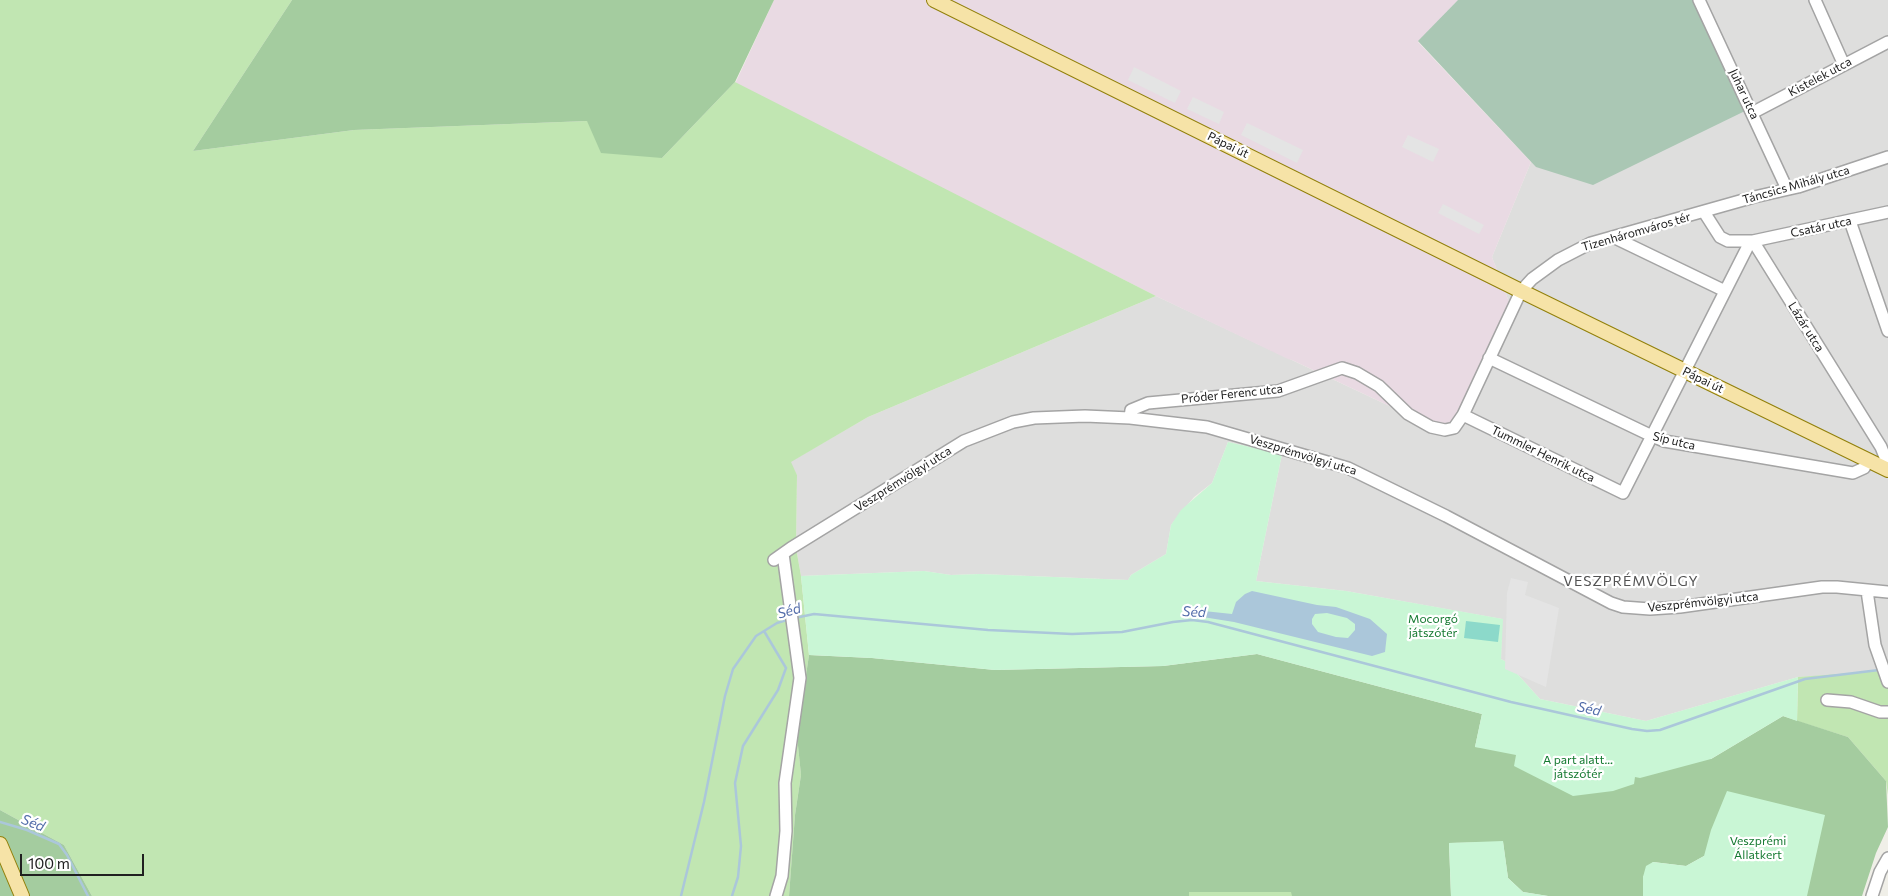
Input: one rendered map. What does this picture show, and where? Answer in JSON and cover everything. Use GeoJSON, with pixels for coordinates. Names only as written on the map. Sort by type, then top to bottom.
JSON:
{"type":"FeatureCollection","features":[{"type":"Feature","properties":{"kind":"main road","name":"Pápai út"},"geometry":{"type":"LineString","coordinates":[[934,0],[1521,291],[1886,469]]}},
{"type":"Feature","properties":{"kind":"main road"},"geometry":{"type":"LineString","coordinates":[[0,844],[22,896]]}},
{"type":"Feature","properties":{"kind":"street","name":"Juhar utca"},"geometry":{"type":"LineString","coordinates":[[1700,0],[1787,189]]}},
{"type":"Feature","properties":{"kind":"street"},"geometry":{"type":"LineString","coordinates":[[1815,0],[1844,65]]}},
{"type":"Feature","properties":{"kind":"street","name":"Kistelek utca"},"geometry":{"type":"LineString","coordinates":[[1752,113],[1888,42]]}},
{"type":"Feature","properties":{"kind":"street","name":"Táncsics Mihály utca"},"geometry":{"type":"LineString","coordinates":[[1704,212],[1787,189],[1888,157]]}},
{"type":"Feature","properties":{"kind":"street","name":"Tizenháromváros tér"},"geometry":{"type":"LineString","coordinates":[[1521,291],[1532,279],[1558,260],[1591,243],[1704,212]]}},
{"type":"Feature","properties":{"kind":"street"},"geometry":{"type":"LineString","coordinates":[[1652,436],[1750,244],[1728,241],[1720,236],[1704,212]]}},
{"type":"Feature","properties":{"kind":"street","name":"Csatár utca"},"geometry":{"type":"LineString","coordinates":[[1750,244],[1888,212]]}},
{"type":"Feature","properties":{"kind":"street"},"geometry":{"type":"LineString","coordinates":[[1850,221],[1888,331]]}},
{"type":"Feature","properties":{"kind":"street"},"geometry":{"type":"LineString","coordinates":[[1613,237],[1725,291]]}},
{"type":"Feature","properties":{"kind":"street","name":"Lázár utca"},"geometry":{"type":"LineString","coordinates":[[1750,244],[1881,447],[1885,457],[1886,469]]}},
{"type":"Feature","properties":{"kind":"street"},"geometry":{"type":"LineString","coordinates":[[1462,415],[1521,291]]}},
{"type":"Feature","properties":{"kind":"street","name":"Síp utca"},"geometry":{"type":"LineString","coordinates":[[1489,358],[1652,436],[1674,443],[1853,473],[1864,468],[1869,460]]}},
{"type":"Feature","properties":{"kind":"street","name":"Próder Ferenc utca"},"geometry":{"type":"LineString","coordinates":[[1130,418],[1131,410],[1148,403],[1278,392],[1342,368],[1357,373],[1379,386],[1408,414],[1431,427],[1445,430],[1454,428],[1462,415]]}},
{"type":"Feature","properties":{"kind":"street","name":"Tummler Henrik utca"},"geometry":{"type":"LineString","coordinates":[[1462,415],[1623,493],[1652,436]]}},
{"type":"Feature","properties":{"kind":"street","name":"Veszprémvölgyi utca"},"geometry":{"type":"LineString","coordinates":[[776,896],[782,876],[786,831],[785,783],[800,678],[791,613],[778,557],[964,441],[1013,422],[1034,418],[1085,416],[1130,418],[1207,427],[1348,468],[1446,516],[1611,603],[1624,607],[1650,609],[1680,607],[1837,587],[1867,592],[1888,592]]}},
{"type":"Feature","properties":{"kind":"street"},"geometry":{"type":"LineString","coordinates":[[1867,592],[1871,628],[1888,682]]}},
{"type":"Feature","properties":{"kind":"street"},"geometry":{"type":"LineString","coordinates":[[1827,700],[1851,702],[1880,712],[1888,712]]}},
{"type":"Feature","properties":{"kind":"street"},"geometry":{"type":"LineString","coordinates":[[1872,896],[1880,872],[1888,858]]}},
{"type":"Feature","properties":{"kind":"shaded area"},"geometry":{"type":"Polygon","coordinates":[[[774,0],[1458,0],[1418,42],[1531,162],[1492,257],[1509,302],[1451,435],[1156,296],[735,84],[774,0]]]}},
{"type":"Feature","properties":{"kind":"shaded area"},"geometry":{"type":"Polygon","coordinates":[[[1458,0],[1888,0],[1888,672],[1798,677],[1646,721],[1540,699],[1512,668],[1512,665],[1501,659],[1502,619],[1346,591],[1256,581],[1282,454],[1228,442],[1212,483],[1194,497],[1171,525],[1166,554],[1131,575],[1128,580],[980,574],[951,575],[924,571],[801,576],[796,548],[797,475],[790,462],[868,417],[1156,296],[1451,435],[1509,302],[1492,257],[1531,162],[1418,41],[1458,0]]]}},
{"type":"Feature","properties":{"kind":"shaded area"},"geometry":{"type":"Polygon","coordinates":[[[1134,67],[1181,91],[1175,103],[1128,80],[1134,67]]]}},
{"type":"Feature","properties":{"kind":"shaded area"},"geometry":{"type":"Polygon","coordinates":[[[1193,97],[1224,112],[1219,124],[1187,109],[1193,97]]]}},
{"type":"Feature","properties":{"kind":"shaded area"},"geometry":{"type":"Polygon","coordinates":[[[1247,123],[1303,150],[1297,163],[1241,135],[1247,123]]]}},
{"type":"Feature","properties":{"kind":"shaded area"},"geometry":{"type":"Polygon","coordinates":[[[1408,135],[1439,149],[1433,162],[1402,147],[1408,135]]]}},
{"type":"Feature","properties":{"kind":"shaded area"},"geometry":{"type":"Polygon","coordinates":[[[1443,204],[1484,225],[1479,234],[1438,213],[1443,204]]]}},
{"type":"Feature","properties":{"kind":"shaded area"},"geometry":{"type":"Polygon","coordinates":[[[1511,578],[1528,582],[1525,595],[1559,608],[1546,687],[1505,669],[1507,593],[1511,578]]]}},
{"type":"Feature","properties":{"kind":"shaded area"},"geometry":{"type":"Polygon","coordinates":[[[1466,621],[1500,625],[1498,642],[1464,638],[1466,621]]]}},
{"type":"Feature","properties":{"kind":"green space"},"geometry":{"type":"Polygon","coordinates":[[[0,0],[292,0],[193,151],[354,130],[587,121],[662,158],[735,82],[1156,296],[868,417],[791,462],[797,475],[796,548],[801,576],[809,655],[797,736],[801,775],[795,815],[789,896],[92,896],[64,845],[0,810],[0,0]]]}},
{"type":"Feature","properties":{"kind":"green space"},"geometry":{"type":"Polygon","coordinates":[[[292,0],[774,0],[735,82],[662,158],[601,153],[587,121],[354,130],[193,151],[292,0]]]}},
{"type":"Feature","properties":{"kind":"green space"},"geometry":{"type":"Polygon","coordinates":[[[1458,0],[1693,0],[1745,111],[1593,185],[1536,167],[1418,41],[1458,0]]]}},
{"type":"Feature","properties":{"kind":"green space"},"geometry":{"type":"Polygon","coordinates":[[[1228,442],[1282,454],[1256,581],[1346,591],[1503,619],[1501,659],[1512,665],[1512,668],[1540,699],[1646,721],[1798,677],[1797,721],[1783,716],[1711,759],[1640,778],[1635,777],[1634,784],[1613,791],[1573,796],[1514,766],[1516,755],[1475,747],[1482,714],[1257,654],[1163,666],[995,670],[872,658],[809,655],[801,576],[924,571],[951,575],[980,574],[1128,580],[1131,575],[1166,554],[1171,525],[1181,510],[1212,483],[1228,442]]]}},
{"type":"Feature","properties":{"kind":"green space","name":"A part alatt... játszótér"},"geometry":{"type":"Polygon","coordinates":[[[1257,654],[1482,714],[1475,747],[1711,759],[1783,716],[1848,737],[1886,781],[1888,827],[1876,853],[1862,896],[1711,896],[1704,856],[1686,866],[1653,862],[1643,877],[1643,896],[1548,896],[1523,892],[1508,878],[1503,842],[1449,843],[1451,896],[1292,896],[1291,892],[1189,892],[1189,896],[789,896],[795,815],[801,775],[797,736],[809,655],[872,658],[995,670],[1163,666],[1257,654]]]}},
{"type":"Feature","properties":{"kind":"green space"},"geometry":{"type":"Polygon","coordinates":[[[1888,672],[1888,795],[1886,781],[1848,737],[1797,721],[1798,677],[1888,672]]]}},
{"type":"Feature","properties":{"kind":"green space","name":"Veszprémi Állatkert"},"geometry":{"type":"Polygon","coordinates":[[[1727,791],[1825,815],[1807,896],[1643,896],[1643,877],[1646,866],[1653,862],[1686,866],[1704,856],[1711,830],[1727,791]]]}},
{"type":"Feature","properties":{"kind":"green space"},"geometry":{"type":"Polygon","coordinates":[[[0,810],[64,845],[92,896],[0,896],[0,810]]]}},
{"type":"Feature","properties":{"kind":"green space"},"geometry":{"type":"Polygon","coordinates":[[[1503,841],[1508,878],[1523,892],[1548,896],[1451,896],[1449,843],[1503,841]]]}},
{"type":"Feature","properties":{"kind":"green space"},"geometry":{"type":"Polygon","coordinates":[[[1189,892],[1292,892],[1292,896],[1189,896],[1189,892]]]}},
{"type":"Feature","properties":{"kind":"water"},"geometry":{"type":"Polygon","coordinates":[[[1252,591],[1317,605],[1336,607],[1370,619],[1387,634],[1385,652],[1372,656],[1234,622],[1184,614],[1185,609],[1232,614],[1236,602],[1252,591]],[[1327,613],[1315,614],[1312,624],[1318,632],[1348,638],[1355,630],[1355,624],[1347,618],[1327,613]]]}},
{"type":"Feature","properties":{"kind":"waterway","name":"Séd"},"geometry":{"type":"LineString","coordinates":[[795,618],[814,614],[988,630],[1072,634],[1122,632],[1192,620],[1208,622],[1511,702],[1647,731],[1660,730],[1805,679],[1879,670]]}},
{"type":"Feature","properties":{"kind":"waterway","name":"Séd"},"geometry":{"type":"LineString","coordinates":[[681,896],[704,802],[725,696],[733,669],[756,636],[777,623],[790,619]]}},
{"type":"Feature","properties":{"kind":"waterway"},"geometry":{"type":"LineString","coordinates":[[732,896],[738,877],[741,846],[735,783],[743,746],[778,690],[786,668],[764,631]]}},
{"type":"Feature","properties":{"kind":"waterway","name":"Séd"},"geometry":{"type":"LineString","coordinates":[[0,822],[27,830],[59,844],[67,855],[88,896]]}},
{"type":"Feature","properties":{"kind":"district","name":"VESZPRÉMVÖLGY"},"geometry":{"type":"Point","coordinates":[1631,581]}},
{"type":"Feature","properties":{"kind":"park label","name":"Mocorgó játszótér"},"geometry":{"type":"Point","coordinates":[1433,626]}}]}
